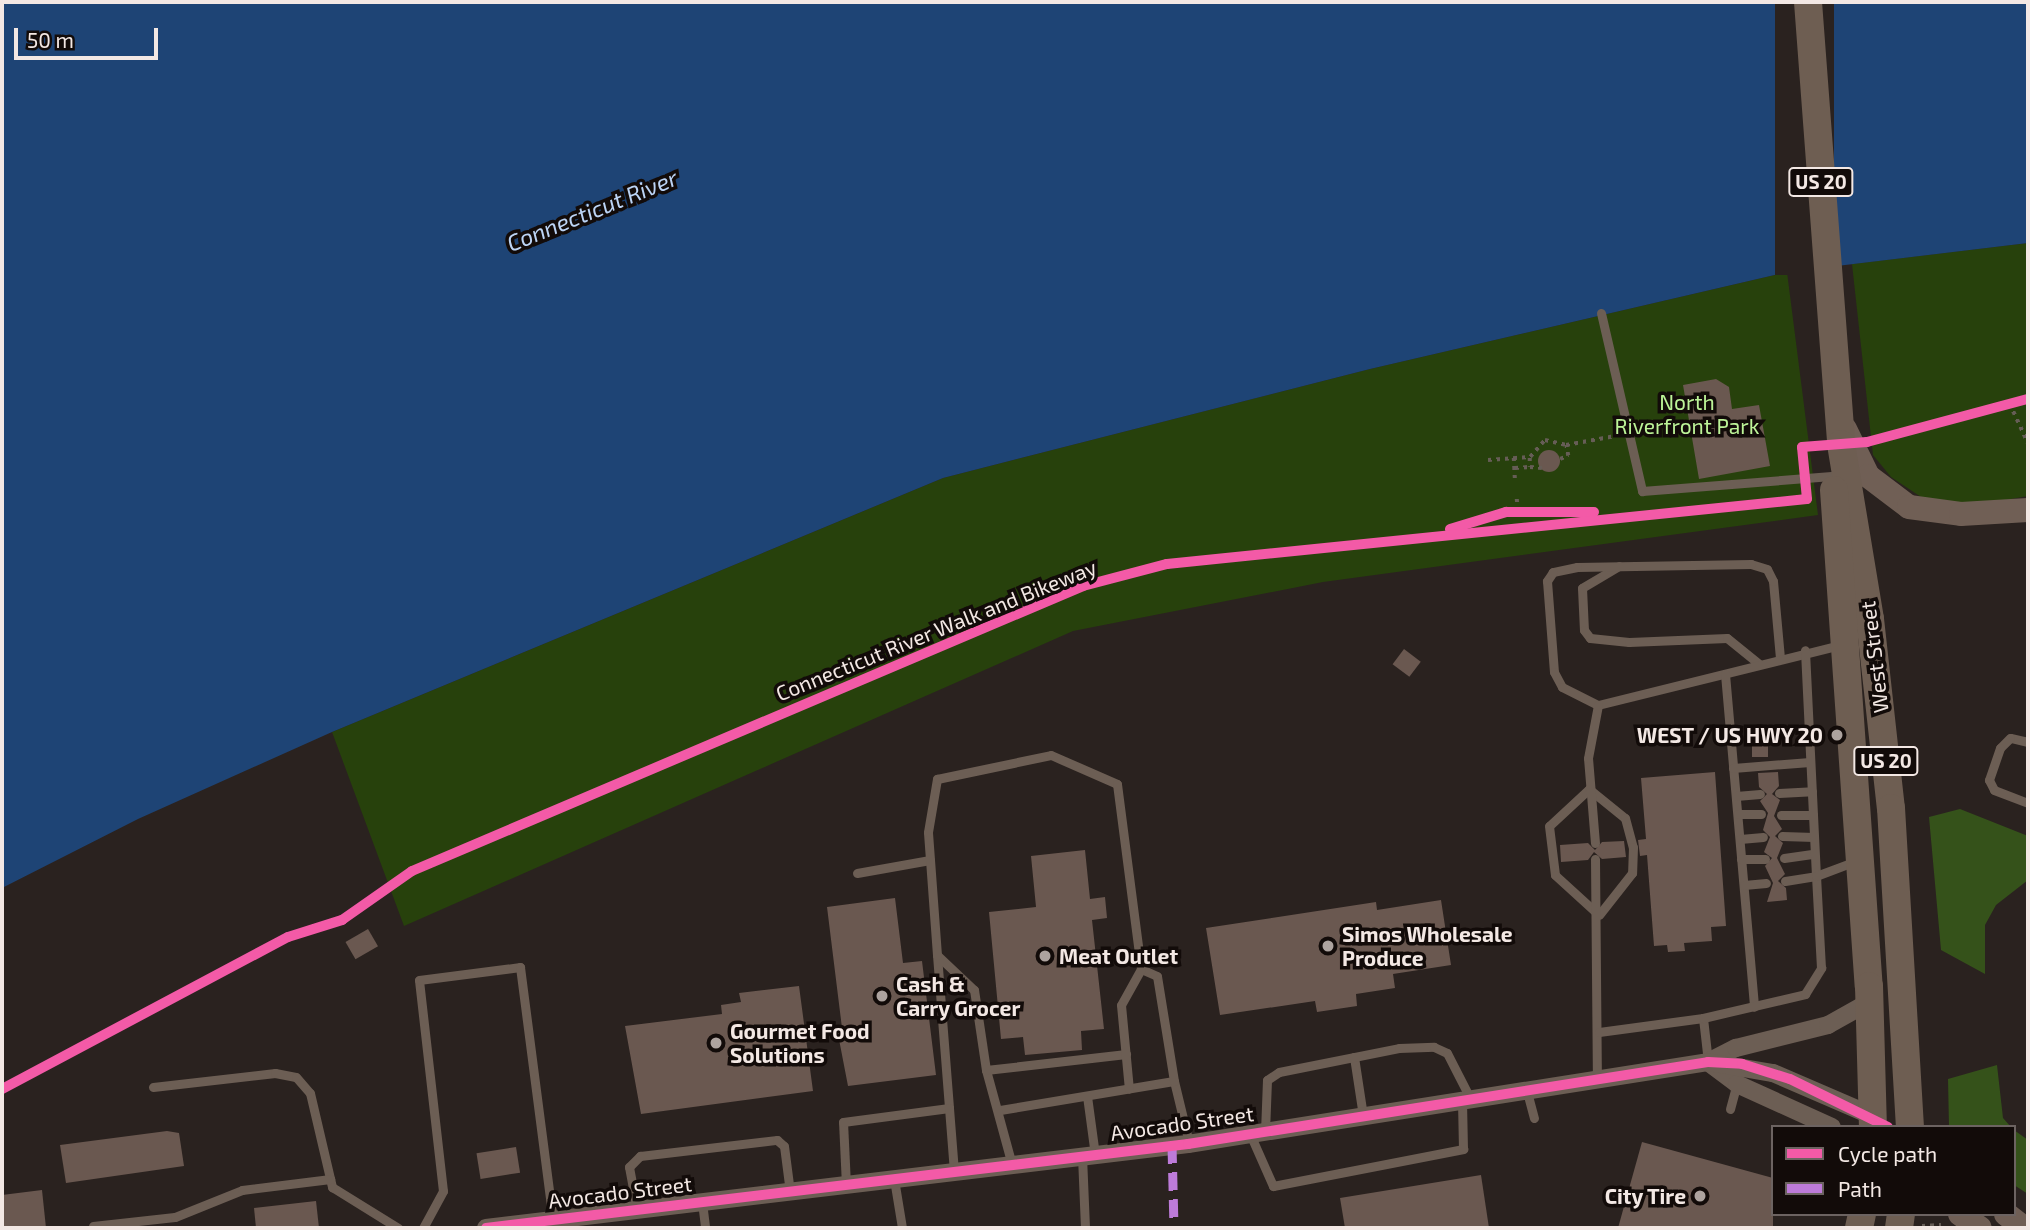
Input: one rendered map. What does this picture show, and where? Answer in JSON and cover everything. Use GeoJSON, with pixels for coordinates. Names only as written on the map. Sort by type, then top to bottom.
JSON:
{"type":"FeatureCollection","features":[{"type":"Feature","properties":{"kind":"main road","name":"West Street"},"geometry":{"type":"LineString","coordinates":[[1808,2],[1836,398],[1834,476],[1842,645],[1878,1123]]}},
{"type":"Feature","properties":{"kind":"main road","name":"West Street"},"geometry":{"type":"LineString","coordinates":[[1836,398],[1872,642],[1892,821],[1910,1125]]}},
{"type":"Feature","properties":{"kind":"main road"},"geometry":{"type":"LineString","coordinates":[[1842,645],[1872,642]]}},
{"type":"Feature","properties":{"kind":"street"},"geometry":{"type":"LineString","coordinates":[[1836,398],[1853,450],[1890,497],[1933,513],[2028,510]]}},
{"type":"Feature","properties":{"kind":"street","name":"Avocado Street"},"geometry":{"type":"LineString","coordinates":[[1708,1062],[1736,1048],[1828,1025],[1869,1002]]}},
{"type":"Feature","properties":{"kind":"street"},"geometry":{"type":"LineString","coordinates":[[1708,1062],[1737,1084],[1828,1125]]}},
{"type":"Feature","properties":{"kind":"street","name":"Avocado Street"},"geometry":{"type":"LineString","coordinates":[[486,1228],[529,1225],[637,1209],[1189,1143],[1708,1062],[1742,1064],[1824,1091],[1878,1123]]}},
{"type":"Feature","properties":{"kind":"street"},"geometry":{"type":"LineString","coordinates":[[1963,1216],[1980,1228]]}},
{"type":"Feature","properties":{"kind":"street"},"geometry":{"type":"LineString","coordinates":[[2009,1216],[2024,1228]]}},
{"type":"Feature","properties":{"kind":"lane"},"geometry":{"type":"LineString","coordinates":[[1601,313],[1642,491],[1834,476]]}},
{"type":"Feature","properties":{"kind":"lane"},"geometry":{"type":"LineString","coordinates":[[1780,658],[1773,580],[1767,569],[1751,564],[1577,567],[1553,572],[1546,581],[1554,672],[1562,687],[1598,705],[1726,674],[1780,658],[1805,650],[1842,645]]}},
{"type":"Feature","properties":{"kind":"lane"},"geometry":{"type":"LineString","coordinates":[[1619,566],[1582,589],[1584,630],[1590,638],[1597,642],[1727,638],[1759,664]]}},
{"type":"Feature","properties":{"kind":"lane"},"geometry":{"type":"LineString","coordinates":[[1599,1032],[1703,1018],[1755,1007],[1805,994],[1820,976],[1805,650]]}},
{"type":"Feature","properties":{"kind":"lane"},"geometry":{"type":"LineString","coordinates":[[1726,674],[1755,1007]]}},
{"type":"Feature","properties":{"kind":"lane"},"geometry":{"type":"LineString","coordinates":[[1595,843],[1589,789],[1598,705]]}},
{"type":"Feature","properties":{"kind":"lane"},"geometry":{"type":"LineString","coordinates":[[2028,742],[2010,738],[2000,748],[1989,780],[1994,790],[2028,803]]}},
{"type":"Feature","properties":{"kind":"lane"},"geometry":{"type":"LineString","coordinates":[[954,1172],[928,832],[937,779],[1051,755],[1117,784],[1141,969],[1121,1005],[1129,1089]]}},
{"type":"Feature","properties":{"kind":"lane"},"geometry":{"type":"LineString","coordinates":[[1733,768],[1810,762]]}},
{"type":"Feature","properties":{"kind":"lane"},"geometry":{"type":"LineString","coordinates":[[1589,789],[1549,827],[1555,875],[1599,915]]}},
{"type":"Feature","properties":{"kind":"lane"},"geometry":{"type":"LineString","coordinates":[[1589,789],[1625,818],[1633,848],[1632,873],[1599,915]]}},
{"type":"Feature","properties":{"kind":"lane"},"geometry":{"type":"LineString","coordinates":[[1779,793],[1812,791]]}},
{"type":"Feature","properties":{"kind":"lane"},"geometry":{"type":"LineString","coordinates":[[1736,796],[1760,794]]}},
{"type":"Feature","properties":{"kind":"lane"},"geometry":{"type":"LineString","coordinates":[[1738,814],[1762,814]]}},
{"type":"Feature","properties":{"kind":"lane"},"geometry":{"type":"LineString","coordinates":[[1781,815],[1812,815]]}},
{"type":"Feature","properties":{"kind":"lane"},"geometry":{"type":"LineString","coordinates":[[1782,836],[1814,837]]}},
{"type":"Feature","properties":{"kind":"lane"},"geometry":{"type":"LineString","coordinates":[[1740,839],[1763,837]]}},
{"type":"Feature","properties":{"kind":"lane"},"geometry":{"type":"LineString","coordinates":[[1784,858],[1814,854]]}},
{"type":"Feature","properties":{"kind":"lane"},"geometry":{"type":"LineString","coordinates":[[1595,859],[1599,915],[1597,1078]]}},
{"type":"Feature","properties":{"kind":"lane"},"geometry":{"type":"LineString","coordinates":[[1741,859],[1765,859]]}},
{"type":"Feature","properties":{"kind":"lane"},"geometry":{"type":"LineString","coordinates":[[857,873],[930,860]]}},
{"type":"Feature","properties":{"kind":"lane"},"geometry":{"type":"LineString","coordinates":[[1785,881],[1816,876],[1858,860]]}},
{"type":"Feature","properties":{"kind":"lane"},"geometry":{"type":"LineString","coordinates":[[1744,885],[1766,883]]}},
{"type":"Feature","properties":{"kind":"lane"},"geometry":{"type":"LineString","coordinates":[[937,955],[974,989],[985,1070],[1000,1110],[1012,1165]]}},
{"type":"Feature","properties":{"kind":"lane"},"geometry":{"type":"LineString","coordinates":[[423,1228],[443,1191],[419,980],[520,967],[553,1220]]}},
{"type":"Feature","properties":{"kind":"lane"},"geometry":{"type":"LineString","coordinates":[[1141,969],[1157,976],[1174,1082],[1189,1143]]}},
{"type":"Feature","properties":{"kind":"lane"},"geometry":{"type":"LineString","coordinates":[[1703,1018],[1708,1062]]}},
{"type":"Feature","properties":{"kind":"lane"},"geometry":{"type":"LineString","coordinates":[[1434,1047],[1455,1061],[1467,1101],[1464,1149],[1273,1185],[1257,1133],[1267,1080],[1279,1072],[1354,1057],[1434,1047]]}},
{"type":"Feature","properties":{"kind":"lane"},"geometry":{"type":"LineString","coordinates":[[985,1070],[1126,1054]]}},
{"type":"Feature","properties":{"kind":"lane"},"geometry":{"type":"LineString","coordinates":[[1354,1057],[1363,1116]]}},
{"type":"Feature","properties":{"kind":"lane"},"geometry":{"type":"LineString","coordinates":[[1730,1109],[1742,1064]]}},
{"type":"Feature","properties":{"kind":"lane"},"geometry":{"type":"LineString","coordinates":[[153,1087],[275,1073],[296,1077],[310,1093],[330,1179],[342,1196],[398,1228]]}},
{"type":"Feature","properties":{"kind":"lane"},"geometry":{"type":"LineString","coordinates":[[1000,1110],[1174,1082]]}},
{"type":"Feature","properties":{"kind":"lane"},"geometry":{"type":"LineString","coordinates":[[1527,1091],[1534,1118]]}},
{"type":"Feature","properties":{"kind":"lane"},"geometry":{"type":"LineString","coordinates":[[1085,1228],[1089,1155],[1087,1096]]}},
{"type":"Feature","properties":{"kind":"lane"},"geometry":{"type":"LineString","coordinates":[[846,1185],[843,1122],[948,1108]]}},
{"type":"Feature","properties":{"kind":"lane"},"geometry":{"type":"LineString","coordinates":[[637,1209],[629,1167],[640,1156],[777,1140],[784,1146],[790,1192]]}},
{"type":"Feature","properties":{"kind":"lane"},"geometry":{"type":"LineString","coordinates":[[93,1226],[175,1217],[242,1190],[330,1179]]}},
{"type":"Feature","properties":{"kind":"lane"},"geometry":{"type":"LineString","coordinates":[[894,1179],[902,1228]]}},
{"type":"Feature","properties":{"kind":"lane"},"geometry":{"type":"LineString","coordinates":[[702,1202],[705,1228]]}},
{"type":"Feature","properties":{"kind":"path"},"geometry":{"type":"LineString","coordinates":[[1997,407],[2028,399]]}},
{"type":"Feature","properties":{"kind":"path"},"geometry":{"type":"LineString","coordinates":[[2010,404],[2028,443]]}},
{"type":"Feature","properties":{"kind":"path"},"geometry":{"type":"LineString","coordinates":[[1530,467],[1530,457],[1545,440],[1566,445],[1601,438]]}},
{"type":"Feature","properties":{"kind":"path"},"geometry":{"type":"LineString","coordinates":[[1560,459],[1568,456],[1566,445]]}},
{"type":"Feature","properties":{"kind":"path"},"geometry":{"type":"LineString","coordinates":[[1488,460],[1530,457]]}},
{"type":"Feature","properties":{"kind":"path"},"geometry":{"type":"LineString","coordinates":[[1514,458],[1515,479]]}},
{"type":"Feature","properties":{"kind":"path"},"geometry":{"type":"LineString","coordinates":[[1514,468],[1542,468]]}},
{"type":"Feature","properties":{"kind":"path"},"geometry":{"type":"LineString","coordinates":[[1514,507],[1532,509]]}},
{"type":"Feature","properties":{"kind":"path"},"geometry":{"type":"LineString","coordinates":[[1905,1222],[1946,1228]]}},
{"type":"Feature","properties":{"kind":"green space"},"geometry":{"type":"Polygon","coordinates":[[[2028,243],[2028,496],[1988,503],[1927,501],[1891,477],[1873,455],[1852,264],[2028,243]]]}},
{"type":"Feature","properties":{"kind":"green space","name":"North Riverfront Park"},"geometry":{"type":"Polygon","coordinates":[[[1787,272],[1818,515],[1323,582],[1073,631],[404,926],[332,732],[943,478],[1370,369],[1787,272]]]}},
{"type":"Feature","properties":{"kind":"green space"},"geometry":{"type":"Polygon","coordinates":[[[1960,809],[2028,836],[2028,880],[1996,905],[1985,925],[1985,974],[1941,950],[1929,817],[1960,809]]]}},
{"type":"Feature","properties":{"kind":"green space"},"geometry":{"type":"Polygon","coordinates":[[[1997,1065],[2003,1118],[2009,1125],[1949,1125],[1948,1079],[1997,1065]]]}},
{"type":"Feature","properties":{"kind":"green space"},"geometry":{"type":"Polygon","coordinates":[[[2016,1131],[2028,1140],[2028,1194],[2016,1186],[2016,1131]]]}},
{"type":"Feature","properties":{"kind":"water","name":"Connecticut River"},"geometry":{"type":"Polygon","coordinates":[[[2,2],[2028,2],[2028,243],[1787,272],[1370,369],[943,478],[332,732],[138,819],[2,888],[2,2]]]}},
{"type":"Feature","properties":{"kind":"pier"},"geometry":{"type":"Polygon","coordinates":[[[1775,2],[1834,2],[1834,275],[1775,275],[1775,2]]]}},
{"type":"Feature","properties":{"kind":"building"},"geometry":{"type":"Polygon","coordinates":[[[1716,379],[1729,387],[1732,409],[1759,405],[1770,466],[1699,479],[1683,385],[1716,379]]]}},
{"type":"Feature","properties":{"kind":"building"},"geometry":{"type":"Polygon","coordinates":[[[1549,450],[1559,457],[1560,461],[1553,471],[1549,472],[1539,465],[1538,461],[1545,451],[1549,450]]]}},
{"type":"Feature","properties":{"kind":"building"},"geometry":{"type":"Polygon","coordinates":[[[1404,649],[1421,662],[1409,677],[1393,664],[1404,649]]]}},
{"type":"Feature","properties":{"kind":"building"},"geometry":{"type":"Polygon","coordinates":[[[1752,741],[1768,741],[1768,757],[1752,757],[1752,741]]]}},
{"type":"Feature","properties":{"kind":"building"},"geometry":{"type":"Polygon","coordinates":[[[1715,772],[1726,926],[1711,927],[1712,941],[1684,943],[1685,951],[1668,952],[1667,945],[1654,946],[1647,855],[1640,856],[1638,840],[1646,839],[1641,778],[1715,772]]]}},
{"type":"Feature","properties":{"kind":"building"},"geometry":{"type":"Polygon","coordinates":[[[1778,772],[1779,786],[1772,794],[1780,800],[1774,816],[1782,829],[1775,836],[1783,843],[1777,858],[1785,874],[1778,881],[1786,888],[1787,900],[1767,902],[1773,883],[1765,866],[1772,858],[1764,852],[1770,837],[1763,830],[1768,813],[1760,801],[1767,794],[1759,787],[1758,773],[1778,772]]]}},
{"type":"Feature","properties":{"kind":"building"},"geometry":{"type":"Polygon","coordinates":[[[1624,841],[1626,857],[1602,859],[1594,852],[1588,860],[1561,862],[1560,845],[1588,843],[1595,850],[1602,842],[1624,841]]]}},
{"type":"Feature","properties":{"kind":"building","name":"Meat Outlet"},"geometry":{"type":"Polygon","coordinates":[[[1085,850],[1090,899],[1105,897],[1107,918],[1092,920],[1104,1029],[1081,1031],[1082,1050],[1025,1055],[1023,1037],[1001,1039],[989,912],[1036,907],[1031,856],[1085,850]]]}},
{"type":"Feature","properties":{"kind":"building","name":"Cash & Carry Grocer"},"geometry":{"type":"Polygon","coordinates":[[[895,898],[903,963],[922,961],[936,1075],[848,1086],[837,1029],[842,1028],[827,907],[895,898]]]}},
{"type":"Feature","properties":{"kind":"building","name":"Simos Wholesale Produce"},"geometry":{"type":"Polygon","coordinates":[[[1441,900],[1451,965],[1393,974],[1395,988],[1356,994],[1357,1006],[1317,1012],[1315,1001],[1220,1015],[1206,928],[1376,902],[1377,910],[1441,900]]]}},
{"type":"Feature","properties":{"kind":"building"},"geometry":{"type":"Polygon","coordinates":[[[368,929],[378,946],[355,959],[345,942],[368,929]]]}},
{"type":"Feature","properties":{"kind":"building","name":"Gourmet Food Solutions"},"geometry":{"type":"Polygon","coordinates":[[[799,986],[813,1091],[641,1114],[625,1026],[722,1014],[721,1005],[741,1002],[739,993],[799,986]]]}},
{"type":"Feature","properties":{"kind":"building"},"geometry":{"type":"Polygon","coordinates":[[[167,1131],[179,1133],[184,1166],[66,1183],[60,1145],[167,1131]]]}},
{"type":"Feature","properties":{"kind":"building","name":"City Tire"},"geometry":{"type":"Polygon","coordinates":[[[1642,1142],[1771,1177],[1773,1228],[1618,1228],[1642,1142]]]}},
{"type":"Feature","properties":{"kind":"building"},"geometry":{"type":"Polygon","coordinates":[[[516,1147],[520,1173],[481,1179],[476,1153],[516,1147]]]}},
{"type":"Feature","properties":{"kind":"building"},"geometry":{"type":"Polygon","coordinates":[[[1481,1175],[1489,1228],[1345,1228],[1340,1198],[1481,1175]]]}},
{"type":"Feature","properties":{"kind":"building"},"geometry":{"type":"Polygon","coordinates":[[[42,1190],[46,1228],[2,1228],[2,1195],[42,1190]]]}},
{"type":"Feature","properties":{"kind":"building"},"geometry":{"type":"Polygon","coordinates":[[[316,1201],[319,1228],[256,1228],[254,1208],[316,1201]]]}},
{"type":"Feature","properties":{"kind":"marked path"},"geometry":{"type":"LineString","coordinates":[[1172,1145],[1174,1228]]}},
{"type":"Feature","properties":{"kind":"cycle path","name":"Connecticut River Walk and Bikeway"},"geometry":{"type":"LineString","coordinates":[[2,1089],[288,937],[342,920],[412,871],[1083,586],[1167,564],[1807,499],[1802,447],[1867,442],[2028,399]]}},
{"type":"Feature","properties":{"kind":"cycle path"},"geometry":{"type":"LineString","coordinates":[[1450,529],[1506,512],[1594,512]]}},
{"type":"Feature","properties":{"kind":"cycle path"},"geometry":{"type":"LineString","coordinates":[[486,1228],[1188,1144],[1708,1062],[1742,1064],[1790,1079],[1884,1125]]}},
{"type":"Feature","properties":{"kind":"place","name":"WEST / US HWY 20"},"geometry":{"type":"Point","coordinates":[1837,735]}},
{"type":"Feature","properties":{"kind":"place","name":"Simos Wholesale Produce"},"geometry":{"type":"Point","coordinates":[1328,946]}},
{"type":"Feature","properties":{"kind":"place","name":"Meat Outlet"},"geometry":{"type":"Point","coordinates":[1045,956]}},
{"type":"Feature","properties":{"kind":"place","name":"Cash & Carry Grocer"},"geometry":{"type":"Point","coordinates":[882,996]}},
{"type":"Feature","properties":{"kind":"place","name":"Gourmet Food Solutions"},"geometry":{"type":"Point","coordinates":[716,1043]}},
{"type":"Feature","properties":{"kind":"place","name":"City Tire"},"geometry":{"type":"Point","coordinates":[1700,1196]}}]}
